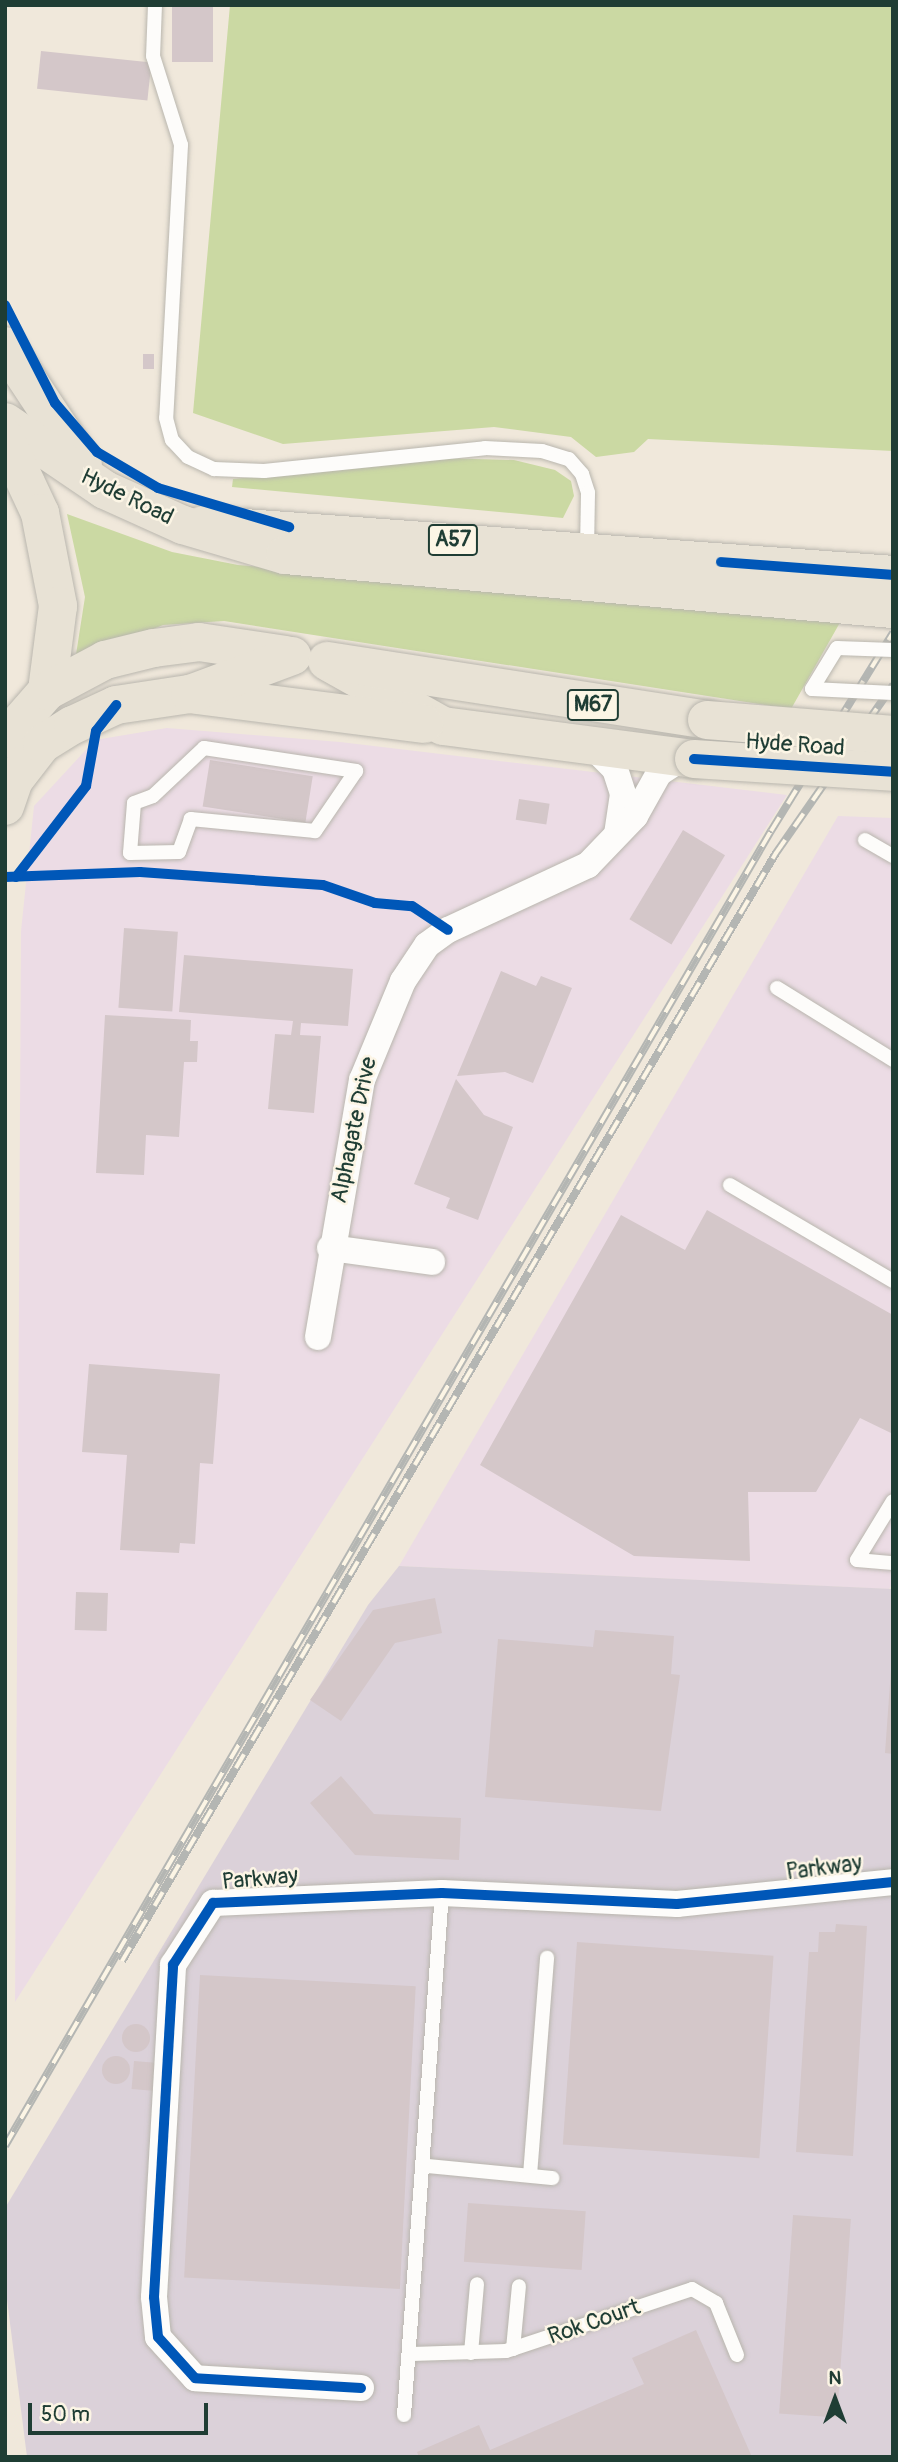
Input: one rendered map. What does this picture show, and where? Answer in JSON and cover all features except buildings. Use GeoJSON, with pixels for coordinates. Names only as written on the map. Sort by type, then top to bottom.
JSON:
{"type":"FeatureCollection","features":[{"type":"Feature","properties":{"kind":"main road"},"geometry":{"type":"LineString","coordinates":[[5,346],[57,432],[105,490]]}},
{"type":"Feature","properties":{"kind":"main road","name":"Hyde Road"},"geometry":{"type":"LineString","coordinates":[[5,422],[105,490],[184,525],[587,551],[717,579],[893,575]]}},
{"type":"Feature","properties":{"kind":"main road"},"geometry":{"type":"LineString","coordinates":[[5,438],[40,513],[56,574],[58,626],[47,691],[9,740]]}},
{"type":"Feature","properties":{"kind":"main road"},"geometry":{"type":"LineString","coordinates":[[184,525],[285,555],[717,579],[893,608]]}},
{"type":"Feature","properties":{"kind":"main road","name":"Hyde Road"},"geometry":{"type":"LineString","coordinates":[[47,691],[105,660],[154,648],[199,642],[309,659],[443,726],[688,759],[893,772]]}},
{"type":"Feature","properties":{"kind":"main road"},"geometry":{"type":"LineString","coordinates":[[5,806],[14,780],[42,744],[116,705],[190,694],[309,659]]}},
{"type":"Feature","properties":{"kind":"main road","name":"M67"},"geometry":{"type":"LineString","coordinates":[[309,659],[707,720],[893,735]]}},
{"type":"Feature","properties":{"kind":"main road"},"geometry":{"type":"LineString","coordinates":[[190,694],[443,726]]}},
{"type":"Feature","properties":{"kind":"street"},"geometry":{"type":"LineString","coordinates":[[594,748],[615,769],[623,794],[616,839]]}},
{"type":"Feature","properties":{"kind":"street","name":"Alphagate Drive"},"geometry":{"type":"LineString","coordinates":[[318,1337],[330,1248],[372,1045],[427,945],[588,865],[616,839],[659,773],[688,759]]}},
{"type":"Feature","properties":{"kind":"street"},"geometry":{"type":"LineString","coordinates":[[330,1248],[432,1262]]}},
{"type":"Feature","properties":{"kind":"street","name":"Parkway"},"geometry":{"type":"LineString","coordinates":[[361,2388],[195,2378],[158,2337],[154,2297],[173,1965],[213,1903],[442,1893],[677,1904],[893,1882]]}},
{"type":"Feature","properties":{"kind":"lane"},"geometry":{"type":"LineString","coordinates":[[155,5],[153,56],[181,145],[166,418],[172,440],[188,457],[214,469],[264,471],[485,448],[542,451],[569,458],[582,474],[588,493],[587,551]]}},
{"type":"Feature","properties":{"kind":"lane"},"geometry":{"type":"LineString","coordinates":[[893,650],[837,648],[812,688],[893,693]]}},
{"type":"Feature","properties":{"kind":"lane"},"geometry":{"type":"LineString","coordinates":[[204,748],[356,771],[315,831],[191,819],[179,852],[131,853],[134,803],[153,796],[204,748]]}},
{"type":"Feature","properties":{"kind":"lane"},"geometry":{"type":"LineString","coordinates":[[865,841],[893,856]]}},
{"type":"Feature","properties":{"kind":"lane"},"geometry":{"type":"LineString","coordinates":[[777,988],[893,1060]]}},
{"type":"Feature","properties":{"kind":"lane"},"geometry":{"type":"LineString","coordinates":[[730,1185],[893,1281]]}},
{"type":"Feature","properties":{"kind":"lane"},"geometry":{"type":"LineString","coordinates":[[893,1501],[857,1560],[893,1563]]}},
{"type":"Feature","properties":{"kind":"lane"},"geometry":{"type":"LineString","coordinates":[[404,2415],[412,2354],[427,2166],[442,1893]]}},
{"type":"Feature","properties":{"kind":"lane"},"geometry":{"type":"LineString","coordinates":[[530,2175],[547,1958]]}},
{"type":"Feature","properties":{"kind":"lane"},"geometry":{"type":"LineString","coordinates":[[427,2166],[552,2178]]}},
{"type":"Feature","properties":{"kind":"lane"},"geometry":{"type":"LineString","coordinates":[[471,2353],[477,2284]]}},
{"type":"Feature","properties":{"kind":"lane"},"geometry":{"type":"LineString","coordinates":[[513,2349],[519,2286]]}},
{"type":"Feature","properties":{"kind":"lane","name":"Rok Court"},"geometry":{"type":"LineString","coordinates":[[412,2354],[513,2349],[692,2289],[716,2304],[737,2354]]}},
{"type":"Feature","properties":{"kind":"shaded area"},"geometry":{"type":"Polygon","coordinates":[[[167,728],[340,742],[787,795],[15,2002],[21,931],[34,806],[95,740],[167,728]]]}},
{"type":"Feature","properties":{"kind":"shaded area"},"geometry":{"type":"Polygon","coordinates":[[[838,816],[893,818],[893,1583],[889,1589],[399,1566],[838,816]]]}},
{"type":"Feature","properties":{"kind":"shaded area"},"geometry":{"type":"Polygon","coordinates":[[[399,1566],[893,1589],[893,2457],[27,2457],[5,2284],[5,2208],[368,1605],[399,1566]]]}},
{"type":"Feature","properties":{"kind":"green space"},"geometry":{"type":"Polygon","coordinates":[[[230,5],[893,5],[893,451],[648,439],[634,452],[596,457],[571,437],[494,427],[283,444],[193,413],[230,5]]]}},
{"type":"Feature","properties":{"kind":"green space"},"geometry":{"type":"Polygon","coordinates":[[[440,458],[514,460],[555,470],[571,481],[574,496],[563,518],[232,487],[233,479],[440,458]]]}},
{"type":"Feature","properties":{"kind":"green space"},"geometry":{"type":"Polygon","coordinates":[[[67,514],[172,552],[238,565],[842,619],[791,709],[224,621],[163,625],[75,661],[85,597],[67,514]]]}},
{"type":"Feature","properties":{"kind":"railway"},"geometry":{"type":"LineString","coordinates":[[5,2146],[771,831],[893,633]]}},
{"type":"Feature","properties":{"kind":"railway"},"geometry":{"type":"LineString","coordinates":[[122,1961],[776,853],[893,685]]}},
{"type":"Feature","properties":{"kind":"cycle path"},"geometry":{"type":"LineString","coordinates":[[5,305],[55,403],[97,452],[158,488],[289,527]]}},
{"type":"Feature","properties":{"kind":"cycle path"},"geometry":{"type":"LineString","coordinates":[[721,562],[893,575]]}},
{"type":"Feature","properties":{"kind":"cycle path"},"geometry":{"type":"LineString","coordinates":[[16,877],[86,786],[96,731],[116,705]]}},
{"type":"Feature","properties":{"kind":"cycle path"},"geometry":{"type":"LineString","coordinates":[[694,759],[893,772]]}},
{"type":"Feature","properties":{"kind":"cycle path"},"geometry":{"type":"LineString","coordinates":[[5,877],[140,872],[323,885],[375,903],[412,906],[448,930]]}},
{"type":"Feature","properties":{"kind":"cycle path"},"geometry":{"type":"LineString","coordinates":[[361,2388],[195,2378],[158,2337],[154,2297],[173,1965],[213,1903],[442,1893],[677,1904],[893,1882]]}}]}
